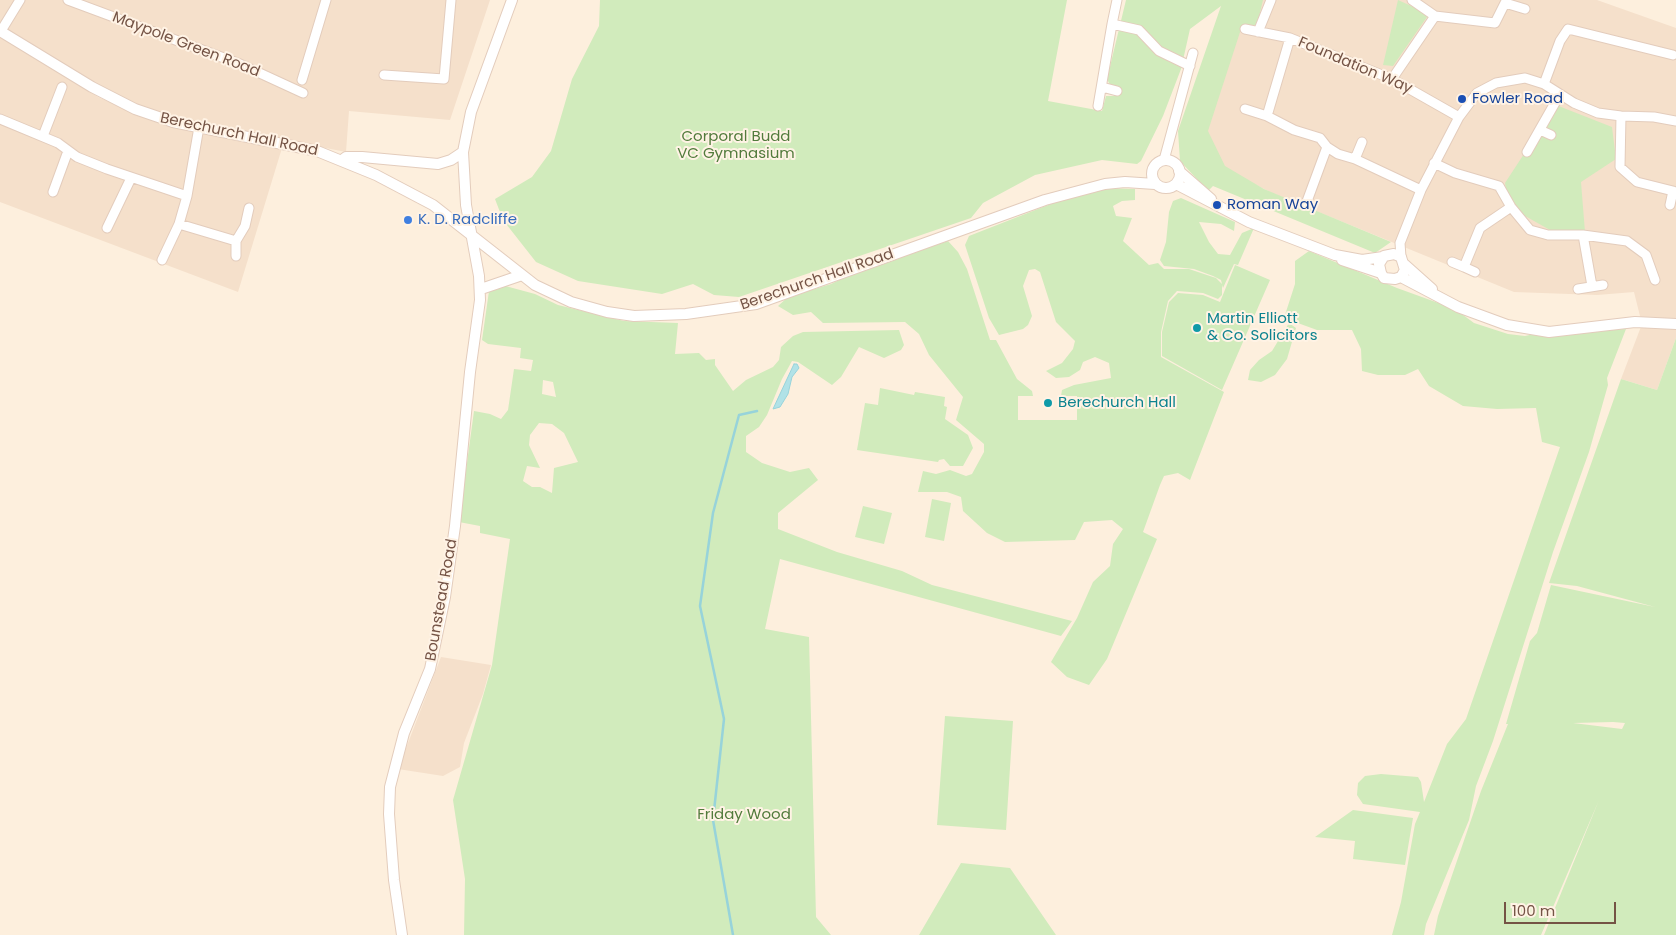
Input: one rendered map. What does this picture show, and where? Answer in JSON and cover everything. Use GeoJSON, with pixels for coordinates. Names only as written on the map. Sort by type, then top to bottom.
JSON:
{"type":"FeatureCollection","features":[{"type":"Feature","properties":{"kind":"street"},"geometry":{"type":"LineString","coordinates":[[0,31],[20,0]]}},
{"type":"Feature","properties":{"kind":"street","name":"Maypole Green Road"},"geometry":{"type":"LineString","coordinates":[[68,0],[94,4],[240,64],[303,93]]}},
{"type":"Feature","properties":{"kind":"street"},"geometry":{"type":"LineString","coordinates":[[302,80],[326,0]]}},
{"type":"Feature","properties":{"kind":"street"},"geometry":{"type":"LineString","coordinates":[[384,75],[444,79],[452,0]]}},
{"type":"Feature","properties":{"kind":"street","name":"Bounstead Road"},"geometry":{"type":"LineString","coordinates":[[402,935],[394,880],[389,814],[390,787],[404,733],[430,669],[445,598],[455,526],[470,372],[477,328],[480,289],[466,205],[463,152],[471,112],[512,0]]}},
{"type":"Feature","properties":{"kind":"street"},"geometry":{"type":"LineString","coordinates":[[1098,106],[1117,0]]}},
{"type":"Feature","properties":{"kind":"street"},"geometry":{"type":"LineString","coordinates":[[1258,32],[1271,0]]}},
{"type":"Feature","properties":{"kind":"street"},"geometry":{"type":"LineString","coordinates":[[1412,0],[1435,16],[1495,23],[1506,1],[1525,9]]}},
{"type":"Feature","properties":{"kind":"street"},"geometry":{"type":"LineString","coordinates":[[1392,79],[1435,16]]}},
{"type":"Feature","properties":{"kind":"street"},"geometry":{"type":"LineString","coordinates":[[1112,24],[1139,30],[1159,51],[1190,66]]}},
{"type":"Feature","properties":{"kind":"street"},"geometry":{"type":"LineString","coordinates":[[1544,84],[1560,41],[1568,28],[1673,55]]}},
{"type":"Feature","properties":{"kind":"street","name":"Foundation Way"},"geometry":{"type":"LineString","coordinates":[[1245,29],[1290,38],[1392,79],[1459,117]]}},
{"type":"Feature","properties":{"kind":"street","name":"Berechurch Hall Road"},"geometry":{"type":"LineString","coordinates":[[0,31],[127,105],[154,116],[199,127],[289,144],[342,160],[399,186],[433,205],[472,233],[535,284],[564,299],[607,312],[655,317],[732,309],[763,302],[1045,200],[1086,188],[1125,182],[1152,172]]}},
{"type":"Feature","properties":{"kind":"street"},"geometry":{"type":"LineString","coordinates":[[1267,116],[1290,38]]}},
{"type":"Feature","properties":{"kind":"street"},"geometry":{"type":"LineString","coordinates":[[1179,171],[1180,176],[1176,184],[1166,188],[1155,184],[1152,172],[1164,160],[1193,53]]}},
{"type":"Feature","properties":{"kind":"street"},"geometry":{"type":"LineString","coordinates":[[1401,277],[1405,270],[1400,243],[1421,190],[1459,117],[1477,92],[1496,83],[1525,78],[1544,84],[1574,103],[1598,113],[1654,117],[1676,121]]}},
{"type":"Feature","properties":{"kind":"street"},"geometry":{"type":"LineString","coordinates":[[43,136],[62,87]]}},
{"type":"Feature","properties":{"kind":"street"},"geometry":{"type":"LineString","coordinates":[[1102,87],[1117,90]]}},
{"type":"Feature","properties":{"kind":"street"},"geometry":{"type":"LineString","coordinates":[[1527,152],[1560,94]]}},
{"type":"Feature","properties":{"kind":"street"},"geometry":{"type":"LineString","coordinates":[[1245,109],[1267,116],[1294,130],[1320,138],[1327,147],[1338,154],[1355,159],[1421,190]]}},
{"type":"Feature","properties":{"kind":"street"},"geometry":{"type":"LineString","coordinates":[[1622,116],[1620,167],[1638,182],[1674,188],[1670,205]]}},
{"type":"Feature","properties":{"kind":"street"},"geometry":{"type":"LineString","coordinates":[[0,119],[43,136],[77,157],[131,178],[187,196]]}},
{"type":"Feature","properties":{"kind":"street"},"geometry":{"type":"LineString","coordinates":[[162,260],[180,224],[199,127]]}},
{"type":"Feature","properties":{"kind":"street"},"geometry":{"type":"LineString","coordinates":[[1540,130],[1551,135]]}},
{"type":"Feature","properties":{"kind":"street"},"geometry":{"type":"LineString","coordinates":[[1355,159],[1362,142]]}},
{"type":"Feature","properties":{"kind":"street"},"geometry":{"type":"LineString","coordinates":[[1306,204],[1327,147]]}},
{"type":"Feature","properties":{"kind":"street"},"geometry":{"type":"LineString","coordinates":[[53,192],[68,150]]}},
{"type":"Feature","properties":{"kind":"street"},"geometry":{"type":"LineString","coordinates":[[342,160],[346,157],[362,157],[438,164],[451,160],[463,152]]}},
{"type":"Feature","properties":{"kind":"street"},"geometry":{"type":"LineString","coordinates":[[1164,160],[1172,162],[1179,171],[1214,203]]}},
{"type":"Feature","properties":{"kind":"street"},"geometry":{"type":"LineString","coordinates":[[1434,163],[1455,173],[1499,186],[1511,207],[1530,230],[1548,235],[1583,235],[1627,241],[1646,255],[1655,280]]}},
{"type":"Feature","properties":{"kind":"street"},"geometry":{"type":"LineString","coordinates":[[50,172],[59,175]]}},
{"type":"Feature","properties":{"kind":"street"},"geometry":{"type":"LineString","coordinates":[[108,228],[131,178]]}},
{"type":"Feature","properties":{"kind":"street","name":"Berechurch Hall Road"},"geometry":{"type":"LineString","coordinates":[[1125,182],[1155,184]]}},
{"type":"Feature","properties":{"kind":"street"},"geometry":{"type":"LineString","coordinates":[[1176,184],[1249,222],[1335,255],[1355,266],[1381,273]]}},
{"type":"Feature","properties":{"kind":"street"},"geometry":{"type":"LineString","coordinates":[[451,219],[466,205]]}},
{"type":"Feature","properties":{"kind":"street"},"geometry":{"type":"LineString","coordinates":[[1464,267],[1480,228],[1511,207]]}},
{"type":"Feature","properties":{"kind":"street"},"geometry":{"type":"LineString","coordinates":[[236,256],[236,242],[245,226],[249,208]]}},
{"type":"Feature","properties":{"kind":"street"},"geometry":{"type":"LineString","coordinates":[[180,224],[236,242]]}},
{"type":"Feature","properties":{"kind":"street"},"geometry":{"type":"LineString","coordinates":[[1583,235],[1592,286]]}},
{"type":"Feature","properties":{"kind":"street"},"geometry":{"type":"LineString","coordinates":[[1400,243],[1395,245],[1378,267],[1384,278],[1401,277],[1468,311],[1507,325],[1549,332],[1635,322],[1676,324]]}},
{"type":"Feature","properties":{"kind":"street"},"geometry":{"type":"LineString","coordinates":[[1335,255],[1362,260],[1394,254],[1436,294]]}},
{"type":"Feature","properties":{"kind":"street"},"geometry":{"type":"LineString","coordinates":[[1452,262],[1475,272]]}},
{"type":"Feature","properties":{"kind":"street"},"geometry":{"type":"LineString","coordinates":[[480,289],[522,275]]}},
{"type":"Feature","properties":{"kind":"street"},"geometry":{"type":"LineString","coordinates":[[1578,289],[1603,285]]}},
{"type":"Feature","properties":{"kind":"shaded area"},"geometry":{"type":"Polygon","coordinates":[[[0,0],[490,0],[450,120],[349,111],[346,152],[152,112],[125,100],[0,26],[0,0]]]}},
{"type":"Feature","properties":{"kind":"shaded area"},"geometry":{"type":"Polygon","coordinates":[[[1234,0],[1597,0],[1676,28],[1676,338],[1657,390],[1621,379],[1642,324],[1634,292],[1597,295],[1514,292],[1272,193],[1215,164],[1202,132],[1234,0]]]}},
{"type":"Feature","properties":{"kind":"shaded area"},"geometry":{"type":"Polygon","coordinates":[[[0,35],[98,97],[136,114],[282,148],[238,292],[0,202],[0,35]]]}},
{"type":"Feature","properties":{"kind":"shaded area"},"geometry":{"type":"Polygon","coordinates":[[[441,657],[491,665],[483,694],[464,743],[460,767],[443,776],[398,769],[441,657]]]}},
{"type":"Feature","properties":{"kind":"green space","name":"Corporal Budd VC Gymnasium"},"geometry":{"type":"Polygon","coordinates":[[[600,0],[1067,0],[1048,101],[1102,111],[1106,96],[1115,96],[1116,89],[1111,87],[1107,79],[1126,0],[1263,0],[1257,25],[1242,26],[1208,131],[1225,166],[1264,189],[1391,242],[1375,253],[1213,186],[1208,191],[1180,161],[1178,131],[1221,6],[1190,29],[1181,69],[1163,116],[1141,161],[1137,164],[1102,160],[1035,175],[983,203],[971,218],[739,297],[714,295],[693,284],[662,294],[578,281],[536,262],[503,220],[495,199],[532,177],[551,151],[572,79],[599,26],[600,0]]]}},
{"type":"Feature","properties":{"kind":"green space"},"geometry":{"type":"Polygon","coordinates":[[[1398,0],[1429,14],[1393,66],[1383,65],[1398,0]]]}},
{"type":"Feature","properties":{"kind":"green space"},"geometry":{"type":"Polygon","coordinates":[[[1556,105],[1612,127],[1616,159],[1581,182],[1585,232],[1550,230],[1518,212],[1507,194],[1505,183],[1556,105]]]}},
{"type":"Feature","properties":{"kind":"green space"},"geometry":{"type":"Polygon","coordinates":[[[1104,188],[1135,189],[1135,200],[1122,201],[1113,206],[1116,216],[1132,218],[1123,241],[1149,265],[1158,263],[1164,269],[1189,269],[1216,278],[1222,284],[1221,280],[1213,276],[1194,269],[1164,266],[1160,260],[1166,242],[1169,212],[1173,201],[1181,198],[1235,222],[1234,231],[1221,224],[1199,222],[1209,242],[1218,254],[1230,255],[1242,233],[1254,228],[1238,265],[1234,264],[1223,288],[1222,285],[1222,295],[1218,299],[1203,293],[1177,291],[1168,301],[1161,332],[1161,357],[1224,392],[1190,480],[1178,473],[1164,476],[1143,532],[1157,539],[1107,659],[1089,685],[1067,677],[1051,662],[1077,618],[1093,582],[1110,566],[1113,544],[1123,529],[1112,520],[1084,522],[1075,540],[1005,542],[987,533],[963,511],[961,497],[947,492],[918,492],[923,471],[936,474],[950,470],[966,476],[972,474],[984,452],[984,444],[956,420],[963,397],[929,355],[919,334],[905,322],[823,323],[811,312],[793,315],[778,306],[788,297],[831,284],[862,269],[948,241],[958,252],[967,269],[990,340],[996,340],[1017,379],[1032,391],[1033,396],[1018,396],[1018,420],[1077,420],[1077,396],[1061,396],[1062,390],[1074,385],[1111,378],[1109,363],[1095,357],[1083,362],[1080,370],[1069,377],[1056,378],[1046,371],[1062,363],[1073,349],[1075,341],[1056,322],[1040,272],[1035,269],[1029,270],[1023,286],[1032,316],[1028,325],[1023,329],[999,335],[989,318],[965,245],[969,236],[1071,196],[1104,188]]]}},
{"type":"Feature","properties":{"kind":"green space"},"geometry":{"type":"Polygon","coordinates":[[[1309,251],[1397,288],[1455,309],[1474,323],[1508,334],[1525,336],[1543,332],[1626,329],[1607,378],[1608,385],[1589,452],[1553,552],[1493,741],[1476,786],[1469,820],[1426,924],[1424,935],[1392,935],[1401,902],[1415,824],[1420,812],[1363,804],[1357,795],[1358,783],[1365,776],[1381,774],[1418,777],[1421,782],[1424,802],[1447,744],[1466,719],[1560,447],[1542,442],[1536,408],[1497,409],[1463,406],[1429,386],[1418,369],[1405,375],[1378,375],[1362,371],[1361,349],[1352,330],[1317,330],[1284,318],[1295,284],[1295,261],[1309,251]]]}},
{"type":"Feature","properties":{"kind":"green space"},"geometry":{"type":"Polygon","coordinates":[[[1235,265],[1270,280],[1222,390],[1162,356],[1162,332],[1169,302],[1178,293],[1203,295],[1220,302],[1235,265]]]}},
{"type":"Feature","properties":{"kind":"green space","name":"Friday Wood"},"geometry":{"type":"Polygon","coordinates":[[[498,284],[535,294],[558,305],[624,321],[678,323],[675,354],[699,353],[706,360],[715,359],[715,365],[733,391],[746,380],[773,367],[779,360],[781,347],[793,336],[803,332],[899,330],[904,345],[901,350],[884,358],[859,347],[841,377],[832,385],[798,362],[792,361],[782,379],[767,415],[759,427],[746,436],[746,452],[762,463],[790,472],[809,468],[818,480],[778,513],[778,529],[837,552],[902,571],[932,585],[1072,621],[1061,636],[780,559],[765,629],[809,637],[816,917],[831,935],[464,935],[465,879],[453,800],[492,665],[510,539],[480,533],[480,526],[459,522],[474,411],[490,414],[501,419],[508,410],[514,369],[531,371],[533,360],[520,358],[521,348],[488,344],[482,340],[489,291],[498,284]],[[543,380],[542,394],[556,397],[553,382],[543,380]],[[539,423],[530,435],[529,445],[540,468],[527,466],[523,481],[532,487],[540,487],[552,493],[554,468],[578,462],[564,433],[552,424],[539,423]]]}},
{"type":"Feature","properties":{"kind":"green space"},"geometry":{"type":"Polygon","coordinates":[[[1289,323],[1296,328],[1287,359],[1275,375],[1261,382],[1248,380],[1250,370],[1259,360],[1272,351],[1289,323]]]}},
{"type":"Feature","properties":{"kind":"green space"},"geometry":{"type":"Polygon","coordinates":[[[1676,338],[1676,935],[1544,935],[1599,800],[1541,935],[1434,935],[1438,916],[1481,791],[1508,724],[1506,724],[1530,641],[1537,633],[1551,585],[1655,607],[1577,586],[1549,583],[1621,379],[1657,390],[1676,338]],[[1613,722],[1573,723],[1622,729],[1625,723],[1613,722]]]}},
{"type":"Feature","properties":{"kind":"green space"},"geometry":{"type":"Polygon","coordinates":[[[880,388],[914,395],[915,392],[945,397],[944,406],[947,407],[945,419],[968,435],[973,448],[963,466],[950,466],[944,459],[938,462],[857,450],[865,403],[878,405],[880,388]]]}},
{"type":"Feature","properties":{"kind":"green space"},"geometry":{"type":"Polygon","coordinates":[[[932,499],[951,503],[944,541],[925,537],[932,499]]]}},
{"type":"Feature","properties":{"kind":"green space"},"geometry":{"type":"Polygon","coordinates":[[[863,506],[892,513],[884,544],[855,537],[863,506]]]}},
{"type":"Feature","properties":{"kind":"green space"},"geometry":{"type":"Polygon","coordinates":[[[945,716],[1013,721],[1006,830],[937,825],[945,716]]]}},
{"type":"Feature","properties":{"kind":"green space"},"geometry":{"type":"Polygon","coordinates":[[[1353,810],[1413,818],[1405,865],[1353,859],[1355,841],[1315,837],[1353,810]]]}},
{"type":"Feature","properties":{"kind":"green space"},"geometry":{"type":"Polygon","coordinates":[[[961,863],[1010,868],[1056,935],[919,935],[961,863]]]}},
{"type":"Feature","properties":{"kind":"water"},"geometry":{"type":"Polygon","coordinates":[[[794,364],[797,364],[799,368],[792,377],[788,394],[780,407],[773,409],[794,364]]]}},
{"type":"Feature","properties":{"kind":"waterway"},"geometry":{"type":"LineString","coordinates":[[733,935],[713,820],[724,719],[700,606],[713,513],[739,415],[757,411]]}},
{"type":"Feature","properties":{"kind":"place","name":"Fowler Road"},"geometry":{"type":"Point","coordinates":[1462,99]}},
{"type":"Feature","properties":{"kind":"place","name":"Roman Way"},"geometry":{"type":"Point","coordinates":[1217,205]}},
{"type":"Feature","properties":{"kind":"place","name":"K. D. Radcliffe"},"geometry":{"type":"Point","coordinates":[408,220]}},
{"type":"Feature","properties":{"kind":"place","name":"Martin Elliott & Co. Solicitors"},"geometry":{"type":"Point","coordinates":[1197,328]}},
{"type":"Feature","properties":{"kind":"place","name":"Berechurch Hall"},"geometry":{"type":"Point","coordinates":[1048,403]}}]}
